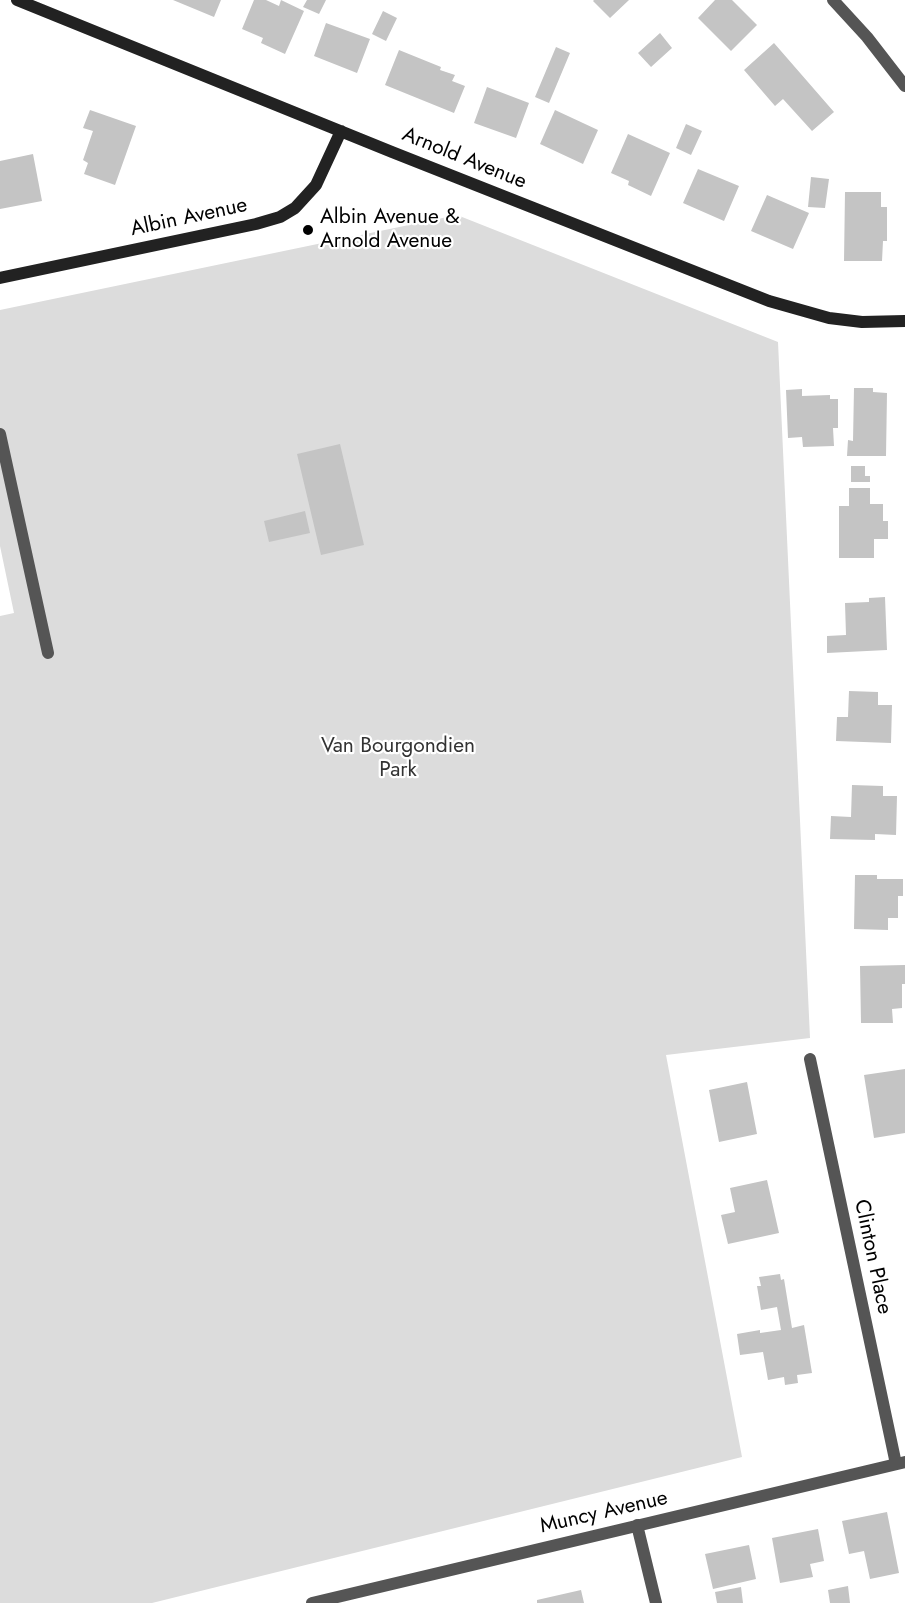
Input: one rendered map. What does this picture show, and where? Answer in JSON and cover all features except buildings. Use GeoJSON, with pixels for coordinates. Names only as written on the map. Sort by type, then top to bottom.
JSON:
{"type":"FeatureCollection","features":[{"type":"Feature","properties":{"kind":"street","name":"Arnold Avenue"},"geometry":{"type":"LineString","coordinates":[[17,0],[770,301],[829,318],[862,322],[905,321]]}},
{"type":"Feature","properties":{"kind":"street"},"geometry":{"type":"LineString","coordinates":[[833,0],[867,37],[905,86]]}},
{"type":"Feature","properties":{"kind":"street","name":"Albin Avenue"},"geometry":{"type":"LineString","coordinates":[[0,278],[280,217],[295,208],[316,185],[341,131]]}},
{"type":"Feature","properties":{"kind":"street"},"geometry":{"type":"LineString","coordinates":[[0,434],[48,653]]}},
{"type":"Feature","properties":{"kind":"street","name":"Clinton Place"},"geometry":{"type":"LineString","coordinates":[[810,1059],[901,1463]]}},
{"type":"Feature","properties":{"kind":"street","name":"Muncy Avenue"},"geometry":{"type":"LineString","coordinates":[[312,1603],[332,1601],[637,1525],[901,1463]]}},
{"type":"Feature","properties":{"kind":"street"},"geometry":{"type":"LineString","coordinates":[[637,1525],[656,1603]]}},
{"type":"Feature","properties":{"kind":"green space","name":"Van Bourgondien Park"},"geometry":{"type":"Polygon","coordinates":[[[457,215],[778,342],[810,1038],[666,1055],[742,1457],[152,1603],[0,1603],[0,616],[14,613],[0,546],[0,310],[457,215]]]}},
{"type":"Feature","properties":{"kind":"place","name":"Albin Avenue & Arnold Avenue"},"geometry":{"type":"Point","coordinates":[308,230]}}]}
